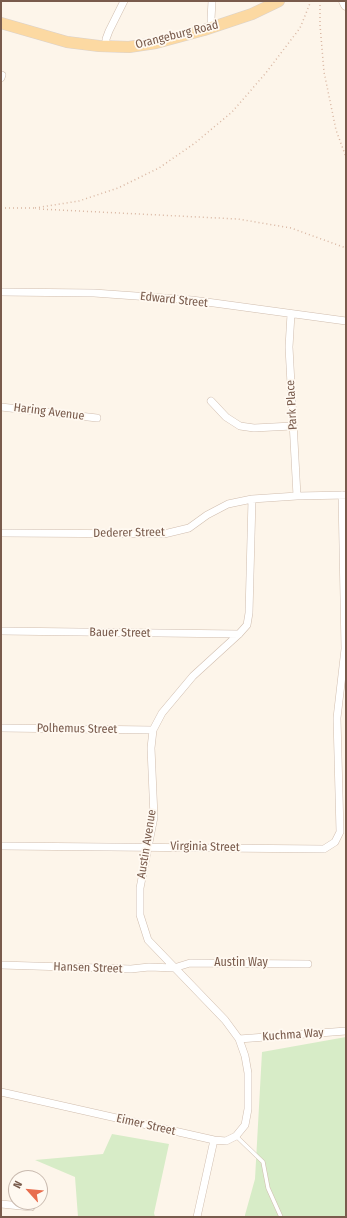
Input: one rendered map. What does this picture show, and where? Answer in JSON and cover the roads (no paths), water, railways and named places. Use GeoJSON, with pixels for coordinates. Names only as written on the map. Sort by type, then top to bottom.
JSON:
{"type":"FeatureCollection","features":[{"type":"Feature","properties":{"kind":"main road","name":"Orangeburg Road"},"geometry":{"type":"LineString","coordinates":[[1,23],[67,42],[106,47],[129,46],[151,44],[212,27],[252,14],[279,1]]}},
{"type":"Feature","properties":{"kind":"main road"},"geometry":{"type":"LineString","coordinates":[[344,1],[346,5]]}},
{"type":"Feature","properties":{"kind":"street"},"geometry":{"type":"LineString","coordinates":[[106,47],[108,35],[124,1]]}},
{"type":"Feature","properties":{"kind":"street"},"geometry":{"type":"LineString","coordinates":[[212,1],[212,27]]}},
{"type":"Feature","properties":{"kind":"street","name":"Edward Street"},"geometry":{"type":"LineString","coordinates":[[1,292],[94,292],[192,300],[346,321]]}},
{"type":"Feature","properties":{"kind":"street","name":"Park Place"},"geometry":{"type":"LineString","coordinates":[[291,314],[289,347],[292,426],[297,496]]}},
{"type":"Feature","properties":{"kind":"street"},"geometry":{"type":"LineString","coordinates":[[211,401],[226,417],[240,426],[254,428],[292,426]]}},
{"type":"Feature","properties":{"kind":"street","name":"Haring Avenue"},"geometry":{"type":"LineString","coordinates":[[1,407],[97,418]]}},
{"type":"Feature","properties":{"kind":"street","name":"Dederer Street"},"geometry":{"type":"LineString","coordinates":[[1,533],[164,534],[189,528],[207,515],[228,504],[252,499],[344,495]]}},
{"type":"Feature","properties":{"kind":"street","name":"Virginia Street"},"geometry":{"type":"LineString","coordinates":[[1,846],[324,849],[335,842],[340,832],[337,718],[345,649],[344,495]]}},
{"type":"Feature","properties":{"kind":"street","name":"Austin Avenue"},"geometry":{"type":"LineString","coordinates":[[236,1136],[245,1125],[248,1109],[248,1073],[245,1056],[239,1039],[225,1020],[148,940],[140,915],[140,888],[154,817],[151,748],[153,730],[162,713],[193,676],[247,625],[249,613],[252,499]]}},
{"type":"Feature","properties":{"kind":"street","name":"Bauer Street"},"geometry":{"type":"LineString","coordinates":[[1,631],[239,634]]}},
{"type":"Feature","properties":{"kind":"street","name":"Polhemus Street"},"geometry":{"type":"LineString","coordinates":[[1,728],[153,730]]}},
{"type":"Feature","properties":{"kind":"street","name":"Austin Way"},"geometry":{"type":"LineString","coordinates":[[174,968],[190,963],[308,964]]}},
{"type":"Feature","properties":{"kind":"street","name":"Hansen Street"},"geometry":{"type":"LineString","coordinates":[[1,965],[131,969],[149,967],[174,968]]}},
{"type":"Feature","properties":{"kind":"street","name":"Kuchma Way"},"geometry":{"type":"LineString","coordinates":[[239,1039],[346,1031]]}},
{"type":"Feature","properties":{"kind":"street","name":"Eimer Street"},"geometry":{"type":"LineString","coordinates":[[1,1092],[214,1140]]}},
{"type":"Feature","properties":{"kind":"street"},"geometry":{"type":"LineString","coordinates":[[196,1217],[214,1140],[226,1141],[236,1136]]}},
{"type":"Feature","properties":{"kind":"lane"},"geometry":{"type":"LineString","coordinates":[[236,1136],[264,1162],[268,1188],[281,1217]]}}]}
